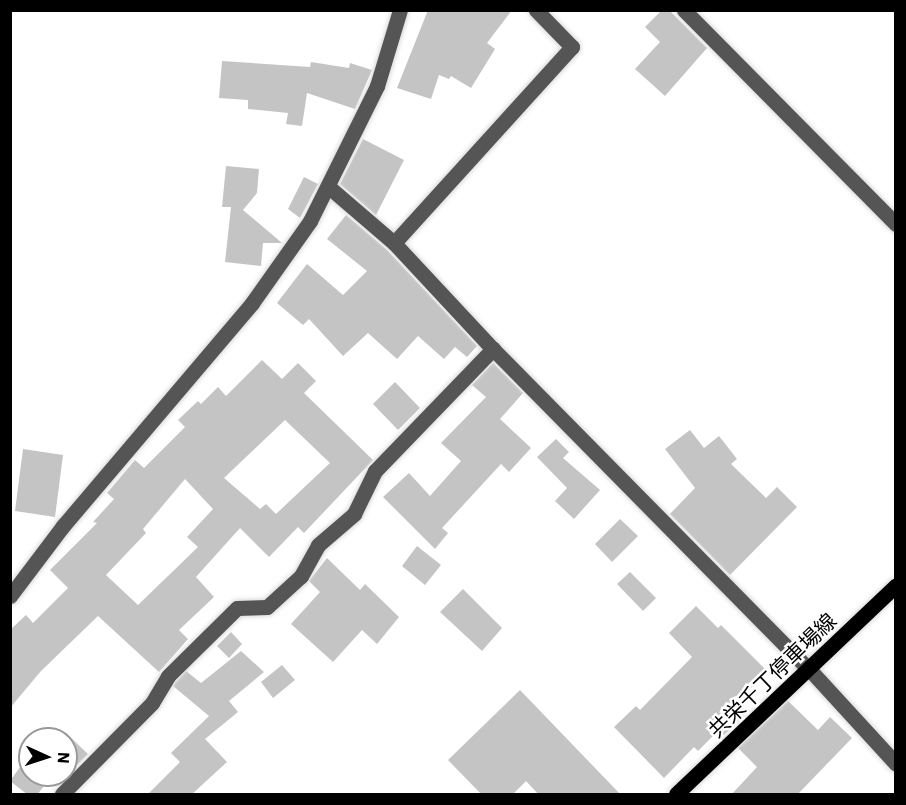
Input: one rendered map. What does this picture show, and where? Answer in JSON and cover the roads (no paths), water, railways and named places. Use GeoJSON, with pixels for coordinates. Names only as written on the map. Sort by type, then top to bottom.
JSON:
{"type":"FeatureCollection","features":[{"type":"Feature","properties":{"kind":"main road","name":"共栄千丁停車場線"},"geometry":{"type":"LineString","coordinates":[[676,795],[810,670],[896,585]]}},
{"type":"Feature","properties":{"kind":"street"},"geometry":{"type":"LineString","coordinates":[[10,596],[63,526],[252,303],[330,188],[377,86],[400,10]]}},
{"type":"Feature","properties":{"kind":"street"},"geometry":{"type":"LineString","coordinates":[[394,243],[572,47],[536,10]]}},
{"type":"Feature","properties":{"kind":"street"},"geometry":{"type":"LineString","coordinates":[[684,10],[896,224]]}},
{"type":"Feature","properties":{"kind":"street"},"geometry":{"type":"LineString","coordinates":[[330,188],[394,243],[493,349],[810,670],[896,764]]}},
{"type":"Feature","properties":{"kind":"street"},"geometry":{"type":"LineString","coordinates":[[62,795],[152,703],[168,676],[237,608],[267,607],[301,576],[318,545],[354,513],[375,471],[493,349]]}}]}
